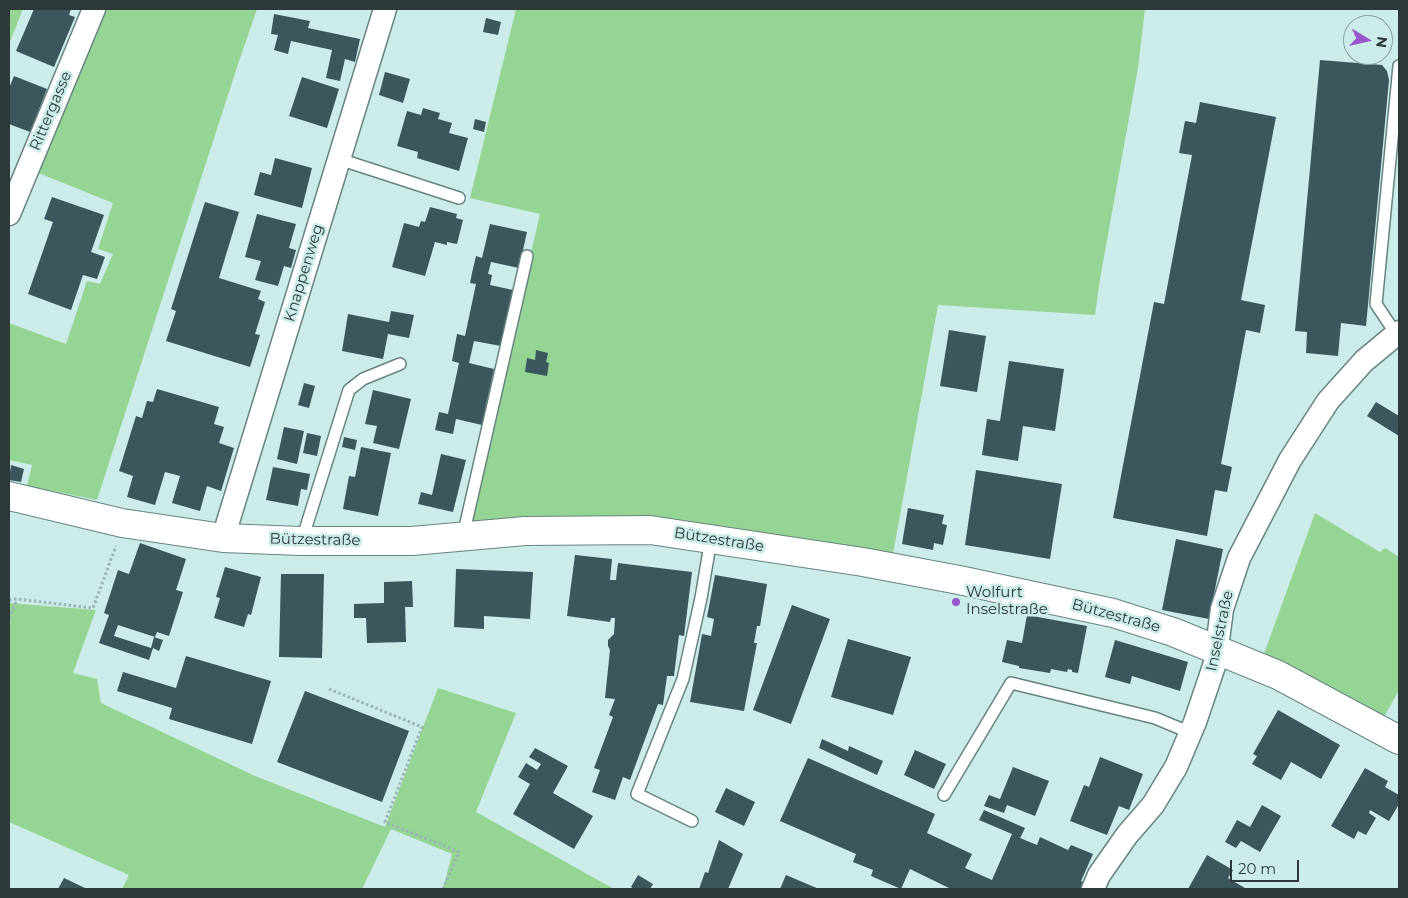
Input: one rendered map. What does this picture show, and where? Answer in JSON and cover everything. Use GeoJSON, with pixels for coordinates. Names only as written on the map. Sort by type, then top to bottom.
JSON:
{"type":"FeatureCollection","features":[{"type":"Feature","properties":{"kind":"main road","name":"Bützestraße"},"geometry":{"type":"LineString","coordinates":[[9,496],[122,523],[222,538],[301,541],[412,541],[525,530],[650,530],[863,562],[959,580],[1103,611],[1173,632],[1218,649],[1286,679],[1399,740]]}},
{"type":"Feature","properties":{"kind":"street","name":"Rittergasse"},"geometry":{"type":"LineString","coordinates":[[9,214],[94,9]]}},
{"type":"Feature","properties":{"kind":"street","name":"Knappenweg"},"geometry":{"type":"LineString","coordinates":[[222,538],[385,9]]}},
{"type":"Feature","properties":{"kind":"street","name":"Inselstraße"},"geometry":{"type":"LineString","coordinates":[[1093,889],[1099,875],[1127,835],[1153,804],[1176,767],[1191,733],[1215,662],[1222,609],[1239,558],[1290,460],[1328,401],[1364,361],[1398,333]]}},
{"type":"Feature","properties":{"kind":"lane","name":"Inselstraße"},"geometry":{"type":"LineString","coordinates":[[1398,333],[1376,304],[1399,66]]}},
{"type":"Feature","properties":{"kind":"lane"},"geometry":{"type":"LineString","coordinates":[[339,159],[458,198]]}},
{"type":"Feature","properties":{"kind":"lane"},"geometry":{"type":"LineString","coordinates":[[463,536],[527,256]]}},
{"type":"Feature","properties":{"kind":"lane"},"geometry":{"type":"LineString","coordinates":[[301,541],[349,390],[363,379],[400,364]]}},
{"type":"Feature","properties":{"kind":"lane"},"geometry":{"type":"LineString","coordinates":[[692,821],[637,794],[683,679],[701,598],[711,539]]}},
{"type":"Feature","properties":{"kind":"lane"},"geometry":{"type":"LineString","coordinates":[[944,795],[1011,683],[1155,718],[1191,733]]}},
{"type":"Feature","properties":{"kind":"path"},"geometry":{"type":"LineString","coordinates":[[9,600],[93,608],[116,545]]}},
{"type":"Feature","properties":{"kind":"path"},"geometry":{"type":"LineString","coordinates":[[9,618],[18,600]]}},
{"type":"Feature","properties":{"kind":"path"},"geometry":{"type":"LineString","coordinates":[[329,689],[422,727],[385,822],[458,852],[443,889]]}},
{"type":"Feature","properties":{"kind":"green space"},"geometry":{"type":"Polygon","coordinates":[[[9,9],[23,9],[9,44],[9,9]]]}},
{"type":"Feature","properties":{"kind":"green space"},"geometry":{"type":"Polygon","coordinates":[[[98,9],[257,9],[97,500],[27,486],[32,465],[9,460],[9,323],[66,344],[87,281],[100,284],[113,254],[98,249],[113,203],[31,170],[98,9]]]}},
{"type":"Feature","properties":{"kind":"green space"},"geometry":{"type":"Polygon","coordinates":[[[516,9],[1145,9],[1138,68],[1095,315],[938,305],[891,565],[782,547],[466,534],[540,214],[470,198],[516,9]]]}},
{"type":"Feature","properties":{"kind":"green space"},"geometry":{"type":"Polygon","coordinates":[[[1315,513],[1380,552],[1385,548],[1399,557],[1399,690],[1380,724],[1261,662],[1315,513]]]}},
{"type":"Feature","properties":{"kind":"green space"},"geometry":{"type":"Polygon","coordinates":[[[9,603],[96,610],[73,673],[97,679],[101,703],[255,776],[385,827],[438,688],[516,713],[476,812],[614,889],[443,889],[452,854],[391,829],[362,889],[122,889],[129,875],[9,822],[9,603]]]}},
{"type":"Feature","properties":{"kind":"building"},"geometry":{"type":"Polygon","coordinates":[[[34,9],[71,9],[69,15],[75,17],[54,67],[16,51],[34,9]]]}},
{"type":"Feature","properties":{"kind":"building"},"geometry":{"type":"Polygon","coordinates":[[[274,14],[310,21],[308,28],[360,39],[355,62],[345,59],[340,81],[326,78],[332,50],[291,41],[288,54],[274,50],[278,35],[271,34],[274,14]]]}},
{"type":"Feature","properties":{"kind":"building"},"geometry":{"type":"Polygon","coordinates":[[[486,18],[501,22],[498,35],[483,32],[486,18]]]}},
{"type":"Feature","properties":{"kind":"building"},"geometry":{"type":"Polygon","coordinates":[[[1320,60],[1343,62],[1343,65],[1382,65],[1387,71],[1389,80],[1366,326],[1341,323],[1338,356],[1306,353],[1307,332],[1295,331],[1320,60]]]}},
{"type":"Feature","properties":{"kind":"building"},"geometry":{"type":"Polygon","coordinates":[[[385,72],[410,79],[403,103],[379,95],[385,72]]]}},
{"type":"Feature","properties":{"kind":"building"},"geometry":{"type":"Polygon","coordinates":[[[14,76],[47,89],[30,132],[9,124],[9,88],[14,76]]]}},
{"type":"Feature","properties":{"kind":"building"},"geometry":{"type":"Polygon","coordinates":[[[302,77],[339,89],[327,128],[289,116],[302,77]]]}},
{"type":"Feature","properties":{"kind":"building"},"geometry":{"type":"Polygon","coordinates":[[[1200,102],[1276,117],[1241,300],[1265,305],[1260,333],[1246,330],[1221,464],[1232,467],[1227,492],[1215,490],[1207,536],[1113,518],[1154,302],[1164,304],[1192,155],[1179,153],[1185,121],[1196,123],[1200,102]]]}},
{"type":"Feature","properties":{"kind":"building"},"geometry":{"type":"Polygon","coordinates":[[[423,108],[440,113],[438,119],[452,123],[449,133],[468,138],[459,171],[417,158],[418,152],[397,146],[407,111],[421,115],[423,108]]]}},
{"type":"Feature","properties":{"kind":"building"},"geometry":{"type":"Polygon","coordinates":[[[475,119],[486,122],[484,132],[473,129],[475,119]]]}},
{"type":"Feature","properties":{"kind":"building"},"geometry":{"type":"Polygon","coordinates":[[[275,158],[312,168],[302,208],[254,195],[260,172],[271,175],[275,158]]]}},
{"type":"Feature","properties":{"kind":"building"},"geometry":{"type":"Polygon","coordinates":[[[52,197],[104,215],[91,252],[105,257],[97,279],[83,275],[71,310],[28,294],[53,222],[44,219],[52,197]]]}},
{"type":"Feature","properties":{"kind":"building"},"geometry":{"type":"Polygon","coordinates":[[[205,202],[239,212],[219,278],[261,291],[258,299],[265,302],[255,334],[260,335],[250,367],[166,341],[176,311],[171,309],[205,202]]]}},
{"type":"Feature","properties":{"kind":"building"},"geometry":{"type":"Polygon","coordinates":[[[430,207],[457,214],[456,218],[463,220],[457,244],[447,242],[447,245],[435,242],[425,276],[392,267],[404,223],[419,227],[421,221],[425,222],[430,207]]]}},
{"type":"Feature","properties":{"kind":"building"},"geometry":{"type":"Polygon","coordinates":[[[257,214],[296,224],[289,248],[296,250],[291,268],[284,266],[278,286],[255,280],[261,261],[245,257],[257,214]]]}},
{"type":"Feature","properties":{"kind":"building"},"geometry":{"type":"Polygon","coordinates":[[[490,224],[527,232],[519,268],[491,262],[488,274],[492,275],[490,285],[513,290],[501,346],[474,341],[469,363],[494,369],[482,425],[456,419],[453,434],[435,430],[439,412],[448,414],[459,363],[452,361],[457,334],[465,336],[476,284],[470,283],[472,273],[476,256],[482,258],[490,224]]]}},
{"type":"Feature","properties":{"kind":"building"},"geometry":{"type":"Polygon","coordinates":[[[391,311],[414,315],[409,338],[388,334],[383,359],[342,351],[348,314],[389,322],[391,311]]]}},
{"type":"Feature","properties":{"kind":"building"},"geometry":{"type":"Polygon","coordinates":[[[949,330],[986,336],[977,392],[940,386],[949,330]]]}},
{"type":"Feature","properties":{"kind":"building"},"geometry":{"type":"Polygon","coordinates":[[[536,350],[548,353],[546,362],[549,363],[547,376],[525,372],[527,358],[535,360],[536,350]]]}},
{"type":"Feature","properties":{"kind":"building"},"geometry":{"type":"Polygon","coordinates":[[[1009,361],[1064,369],[1055,431],[1023,426],[1018,461],[982,455],[987,419],[1000,421],[1009,361]]]}},
{"type":"Feature","properties":{"kind":"building"},"geometry":{"type":"Polygon","coordinates":[[[304,383],[315,386],[309,408],[298,405],[304,383]]]}},
{"type":"Feature","properties":{"kind":"building"},"geometry":{"type":"Polygon","coordinates":[[[157,389],[219,407],[214,424],[224,427],[219,443],[234,448],[221,491],[207,486],[200,511],[172,503],[180,476],[165,472],[155,505],[127,497],[133,476],[119,471],[136,416],[142,418],[147,401],[153,402],[157,389]]]}},
{"type":"Feature","properties":{"kind":"building"},"geometry":{"type":"Polygon","coordinates":[[[373,390],[411,399],[399,449],[373,443],[377,426],[365,424],[373,390]]]}},
{"type":"Feature","properties":{"kind":"building"},"geometry":{"type":"Polygon","coordinates":[[[1376,402],[1399,416],[1399,436],[1367,416],[1376,402]]]}},
{"type":"Feature","properties":{"kind":"building"},"geometry":{"type":"Polygon","coordinates":[[[284,427],[304,431],[297,464],[277,459],[284,427]]]}},
{"type":"Feature","properties":{"kind":"building"},"geometry":{"type":"Polygon","coordinates":[[[307,433],[321,436],[317,456],[303,453],[307,433]]]}},
{"type":"Feature","properties":{"kind":"building"},"geometry":{"type":"Polygon","coordinates":[[[344,437],[357,440],[355,450],[342,447],[344,437]]]}},
{"type":"Feature","properties":{"kind":"building"},"geometry":{"type":"Polygon","coordinates":[[[361,447],[391,453],[378,516],[343,509],[349,476],[355,477],[361,447]]]}},
{"type":"Feature","properties":{"kind":"building"},"geometry":{"type":"Polygon","coordinates":[[[441,454],[466,460],[453,512],[418,504],[421,492],[432,495],[441,454]]]}},
{"type":"Feature","properties":{"kind":"building"},"geometry":{"type":"Polygon","coordinates":[[[11,465],[24,469],[21,482],[9,480],[11,465]]]}},
{"type":"Feature","properties":{"kind":"building"},"geometry":{"type":"Polygon","coordinates":[[[273,467],[310,474],[307,490],[301,489],[298,506],[266,500],[273,467]]]}},
{"type":"Feature","properties":{"kind":"building"},"geometry":{"type":"Polygon","coordinates":[[[976,470],[1062,484],[1050,559],[965,545],[976,470]]]}},
{"type":"Feature","properties":{"kind":"building"},"geometry":{"type":"Polygon","coordinates":[[[908,508],[944,515],[942,524],[947,525],[943,545],[934,543],[933,550],[902,544],[908,508]]]}},
{"type":"Feature","properties":{"kind":"building"},"geometry":{"type":"Polygon","coordinates":[[[1176,539],[1223,549],[1209,619],[1162,610],[1176,539]]]}},
{"type":"Feature","properties":{"kind":"building"},"geometry":{"type":"Polygon","coordinates":[[[140,543],[186,559],[176,590],[183,592],[169,636],[157,632],[155,637],[118,625],[114,636],[151,648],[154,637],[163,640],[159,651],[153,648],[149,660],[99,643],[109,615],[104,613],[118,570],[129,574],[140,543]]]}},
{"type":"Feature","properties":{"kind":"building"},"geometry":{"type":"Polygon","coordinates":[[[575,555],[612,559],[610,580],[616,580],[618,563],[692,572],[684,636],[679,635],[674,676],[667,676],[663,705],[658,704],[630,780],[623,777],[615,800],[592,792],[600,770],[594,768],[613,717],[609,715],[615,699],[605,698],[610,650],[608,640],[614,634],[615,618],[611,618],[610,622],[567,616],[575,555]]]}},
{"type":"Feature","properties":{"kind":"building"},"geometry":{"type":"Polygon","coordinates":[[[225,567],[261,577],[251,615],[248,614],[244,627],[214,618],[220,598],[216,597],[225,567]]]}},
{"type":"Feature","properties":{"kind":"building"},"geometry":{"type":"Polygon","coordinates":[[[456,569],[533,572],[530,619],[484,616],[484,629],[454,627],[456,569]]]}},
{"type":"Feature","properties":{"kind":"building"},"geometry":{"type":"Polygon","coordinates":[[[281,574],[324,574],[322,658],[279,657],[281,574]]]}},
{"type":"Feature","properties":{"kind":"building"},"geometry":{"type":"Polygon","coordinates":[[[715,575],[767,584],[760,626],[757,626],[754,643],[757,643],[744,711],[690,702],[702,634],[711,636],[714,619],[707,617],[715,575]]]}},
{"type":"Feature","properties":{"kind":"building"},"geometry":{"type":"Polygon","coordinates":[[[412,581],[413,607],[405,607],[406,642],[367,643],[366,618],[354,618],[354,604],[384,603],[384,582],[412,581]]]}},
{"type":"Feature","properties":{"kind":"building"},"geometry":{"type":"Polygon","coordinates":[[[792,605],[830,619],[791,724],[753,710],[792,605]]]}},
{"type":"Feature","properties":{"kind":"building"},"geometry":{"type":"Polygon","coordinates":[[[1027,615],[1087,626],[1078,673],[1068,669],[1067,672],[1051,669],[1050,673],[1019,668],[1019,666],[1002,662],[1007,640],[1022,643],[1027,615]]]}},
{"type":"Feature","properties":{"kind":"building"},"geometry":{"type":"Polygon","coordinates":[[[848,639],[911,657],[893,715],[831,697],[848,639]]]}},
{"type":"Feature","properties":{"kind":"building"},"geometry":{"type":"Polygon","coordinates":[[[1115,640],[1188,662],[1180,691],[1132,676],[1130,684],[1105,677],[1115,640]]]}},
{"type":"Feature","properties":{"kind":"building"},"geometry":{"type":"Polygon","coordinates":[[[186,656],[271,681],[252,744],[169,719],[172,708],[117,691],[123,672],[176,688],[186,656]]]}},
{"type":"Feature","properties":{"kind":"building"},"geometry":{"type":"Polygon","coordinates":[[[305,691],[409,731],[382,802],[277,762],[305,691]]]}},
{"type":"Feature","properties":{"kind":"building"},"geometry":{"type":"Polygon","coordinates":[[[1278,710],[1340,745],[1321,779],[1291,762],[1281,780],[1252,764],[1257,756],[1253,754],[1278,710]]]}},
{"type":"Feature","properties":{"kind":"building"},"geometry":{"type":"Polygon","coordinates":[[[822,739],[848,751],[849,746],[883,761],[877,775],[819,748],[822,739]]]}},
{"type":"Feature","properties":{"kind":"building"},"geometry":{"type":"Polygon","coordinates":[[[535,748],[568,766],[553,793],[593,816],[574,849],[513,814],[530,784],[518,777],[526,763],[537,770],[541,764],[529,757],[535,748]]]}},
{"type":"Feature","properties":{"kind":"building"},"geometry":{"type":"Polygon","coordinates":[[[915,750],[946,764],[934,789],[904,775],[915,750]]]}},
{"type":"Feature","properties":{"kind":"building"},"geometry":{"type":"Polygon","coordinates":[[[1100,757],[1143,774],[1129,810],[1119,806],[1107,835],[1070,821],[1084,785],[1089,787],[1100,757]]]}},
{"type":"Feature","properties":{"kind":"building"},"geometry":{"type":"Polygon","coordinates":[[[808,758],[935,814],[927,833],[972,854],[965,868],[992,880],[1012,834],[979,820],[984,810],[1025,828],[1020,838],[1037,845],[1040,837],[1068,850],[1071,845],[1093,854],[1081,881],[1087,883],[1084,889],[951,889],[910,869],[901,889],[871,876],[873,870],[853,862],[856,854],[780,821],[808,758]]]}},
{"type":"Feature","properties":{"kind":"building"},"geometry":{"type":"Polygon","coordinates":[[[1013,767],[1049,781],[1035,816],[1007,805],[1004,813],[984,806],[989,795],[1000,799],[1013,767]]]}},
{"type":"Feature","properties":{"kind":"building"},"geometry":{"type":"Polygon","coordinates":[[[1365,768],[1388,781],[1385,787],[1399,795],[1399,804],[1389,821],[1370,810],[1369,813],[1376,818],[1366,835],[1358,831],[1354,839],[1331,826],[1365,768]]]}},
{"type":"Feature","properties":{"kind":"building"},"geometry":{"type":"Polygon","coordinates":[[[726,788],[755,802],[744,826],[715,812],[726,788]]]}},
{"type":"Feature","properties":{"kind":"building"},"geometry":{"type":"Polygon","coordinates":[[[1262,805],[1281,816],[1260,852],[1241,841],[1236,848],[1225,842],[1237,820],[1250,827],[1262,805]]]}},
{"type":"Feature","properties":{"kind":"building"},"geometry":{"type":"Polygon","coordinates":[[[719,840],[743,854],[728,889],[699,889],[705,872],[708,873],[719,840]]]}},
{"type":"Feature","properties":{"kind":"building"},"geometry":{"type":"Polygon","coordinates":[[[1207,855],[1233,870],[1228,878],[1245,888],[1188,889],[1207,855]]]}},
{"type":"Feature","properties":{"kind":"building"},"geometry":{"type":"Polygon","coordinates":[[[638,875],[653,884],[650,889],[634,889],[631,887],[638,875]]]}},
{"type":"Feature","properties":{"kind":"building"},"geometry":{"type":"Polygon","coordinates":[[[786,875],[819,889],[780,889],[786,875]]]}},
{"type":"Feature","properties":{"kind":"building"},"geometry":{"type":"Polygon","coordinates":[[[64,878],[87,889],[58,889],[64,878]]]}},
{"type":"Feature","properties":{"kind":"place","name":"Wolfurt Inselstraße"},"geometry":{"type":"Point","coordinates":[956,602]}}]}
